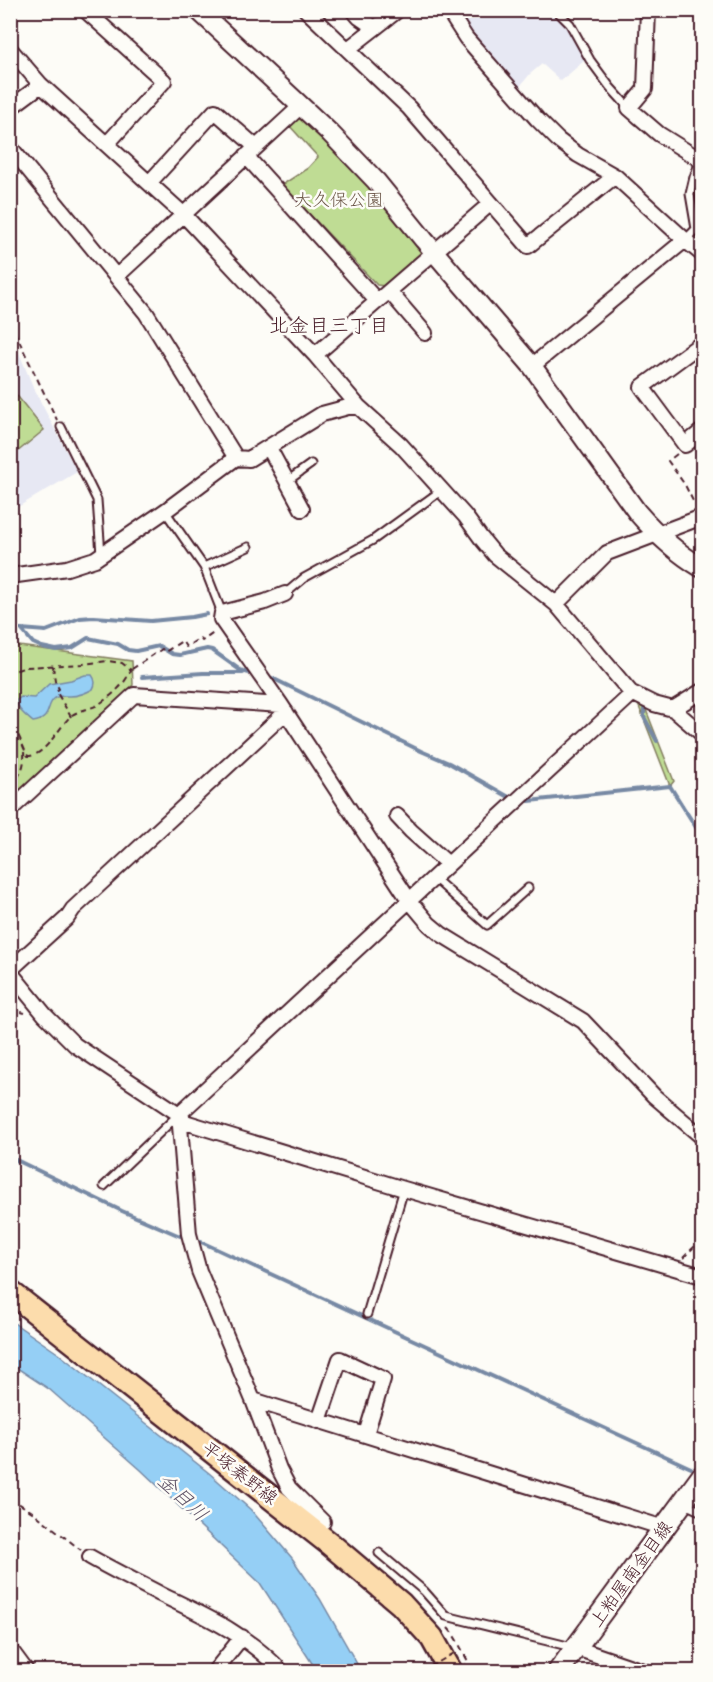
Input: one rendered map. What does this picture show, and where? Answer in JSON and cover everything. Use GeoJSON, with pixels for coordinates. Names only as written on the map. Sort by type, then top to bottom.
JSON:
{"type":"FeatureCollection","features":[{"type":"Feature","properties":{"kind":"main road","name":"平塚秦野線"},"geometry":{"type":"LineString","coordinates":[[10,1292],[330,1544],[401,1604],[432,1638],[446,1664]]}},
{"type":"Feature","properties":{"kind":"main road","name":"上粕屋南金目線"},"geometry":{"type":"LineString","coordinates":[[558,1671],[702,1476]]}},
{"type":"Feature","properties":{"kind":"street"},"geometry":{"type":"LineString","coordinates":[[85,10],[164,81],[107,144]]}},
{"type":"Feature","properties":{"kind":"street"},"geometry":{"type":"LineString","coordinates":[[198,10],[302,105],[376,181],[532,366],[637,512],[656,534],[702,568]]}},
{"type":"Feature","properties":{"kind":"street"},"geometry":{"type":"LineString","coordinates":[[306,10],[409,108],[528,246],[615,176]]}},
{"type":"Feature","properties":{"kind":"street"},"geometry":{"type":"LineString","coordinates":[[353,10],[375,28]]}},
{"type":"Feature","properties":{"kind":"street"},"geometry":{"type":"LineString","coordinates":[[348,49],[398,10]]}},
{"type":"Feature","properties":{"kind":"street"},"geometry":{"type":"LineString","coordinates":[[448,10],[466,38],[558,140],[578,155],[615,176],[702,254]]}},
{"type":"Feature","properties":{"kind":"street"},"geometry":{"type":"LineString","coordinates":[[648,10],[645,89],[629,108],[659,134],[702,160]]}},
{"type":"Feature","properties":{"kind":"street"},"geometry":{"type":"LineString","coordinates":[[10,49],[41,85],[183,214],[315,355],[359,407],[401,445],[465,516],[495,555],[556,604],[632,694],[654,704],[673,709],[702,734]]}},
{"type":"Feature","properties":{"kind":"street"},"geometry":{"type":"LineString","coordinates":[[10,108],[41,85]]}},
{"type":"Feature","properties":{"kind":"street"},"geometry":{"type":"LineString","coordinates":[[117,276],[302,105]]}},
{"type":"Feature","properties":{"kind":"street"},"geometry":{"type":"LineString","coordinates":[[149,183],[215,111],[378,301]]}},
{"type":"Feature","properties":{"kind":"street"},"geometry":{"type":"LineString","coordinates":[[10,147],[146,313],[236,458]]}},
{"type":"Feature","properties":{"kind":"street"},"geometry":{"type":"LineString","coordinates":[[315,355],[491,203]]}},
{"type":"Feature","properties":{"kind":"street"},"geometry":{"type":"LineString","coordinates":[[532,366],[685,240]]}},
{"type":"Feature","properties":{"kind":"street"},"geometry":{"type":"LineString","coordinates":[[389,291],[425,333]]}},
{"type":"Feature","properties":{"kind":"street"},"geometry":{"type":"LineString","coordinates":[[702,343],[642,387],[684,445],[702,431]]}},
{"type":"Feature","properties":{"kind":"street"},"geometry":{"type":"LineString","coordinates":[[10,576],[67,568],[95,559],[165,512],[236,458],[249,459],[322,414],[348,407],[359,407]]}},
{"type":"Feature","properties":{"kind":"street"},"geometry":{"type":"LineString","coordinates":[[269,448],[302,509]]}},
{"type":"Feature","properties":{"kind":"street"},"geometry":{"type":"LineString","coordinates":[[556,604],[607,553],[702,517]]}},
{"type":"Feature","properties":{"kind":"street"},"geometry":{"type":"LineString","coordinates":[[285,594],[265,603],[222,613],[221,619],[409,900],[429,924],[441,934],[583,1021],[654,1096],[702,1137]]}},
{"type":"Feature","properties":{"kind":"street"},"geometry":{"type":"LineString","coordinates":[[673,709],[702,691]]}},
{"type":"Feature","properties":{"kind":"street"},"geometry":{"type":"LineString","coordinates":[[10,810],[134,694],[283,709]]}},
{"type":"Feature","properties":{"kind":"street"},"geometry":{"type":"LineString","coordinates":[[179,1114],[632,694]]}},
{"type":"Feature","properties":{"kind":"street"},"geometry":{"type":"LineString","coordinates":[[283,709],[10,971],[45,1015],[75,1045],[179,1114],[185,1122],[702,1276]]}},
{"type":"Feature","properties":{"kind":"street"},"geometry":{"type":"LineString","coordinates":[[397,816],[448,864]]}},
{"type":"Feature","properties":{"kind":"street"},"geometry":{"type":"LineString","coordinates":[[179,1114],[189,1234],[199,1270],[279,1469],[289,1488],[323,1522]]}},
{"type":"Feature","properties":{"kind":"street"},"geometry":{"type":"LineString","coordinates":[[319,1421],[340,1359],[383,1379],[366,1434]]}},
{"type":"Feature","properties":{"kind":"street"},"geometry":{"type":"LineString","coordinates":[[253,1400],[664,1528]]}},
{"type":"Feature","properties":{"kind":"street"},"geometry":{"type":"LineString","coordinates":[[90,1557],[203,1614],[242,1637],[282,1671]]}},
{"type":"Feature","properties":{"kind":"street"},"geometry":{"type":"LineString","coordinates":[[214,1671],[242,1637]]}},
{"type":"Feature","properties":{"kind":"street"},"geometry":{"type":"LineString","coordinates":[[576,1648],[646,1671]]}},
{"type":"Feature","properties":{"kind":"street"},"geometry":{"type":"LineString","coordinates":[[10,1649],[27,1671]]}},
{"type":"Feature","properties":{"kind":"lane"},"geometry":{"type":"LineString","coordinates":[[557,11],[570,24],[590,60],[610,87],[629,108]]}},
{"type":"Feature","properties":{"kind":"lane"},"geometry":{"type":"LineString","coordinates":[[685,240],[696,229],[690,194],[694,177],[702,160]]}},
{"type":"Feature","properties":{"kind":"lane"},"geometry":{"type":"LineString","coordinates":[[61,427],[98,500],[101,555]]}},
{"type":"Feature","properties":{"kind":"lane"},"geometry":{"type":"LineString","coordinates":[[286,482],[311,464]]}},
{"type":"Feature","properties":{"kind":"lane"},"geometry":{"type":"LineString","coordinates":[[285,594],[304,578],[373,540],[442,490]]}},
{"type":"Feature","properties":{"kind":"lane"},"geometry":{"type":"LineString","coordinates":[[165,512],[204,567],[222,613]]}},
{"type":"Feature","properties":{"kind":"lane"},"geometry":{"type":"LineString","coordinates":[[204,567],[248,547]]}},
{"type":"Feature","properties":{"kind":"lane"},"geometry":{"type":"LineString","coordinates":[[434,878],[487,925],[528,888]]}},
{"type":"Feature","properties":{"kind":"lane"},"geometry":{"type":"LineString","coordinates":[[104,1186],[179,1114]]}},
{"type":"Feature","properties":{"kind":"lane"},"geometry":{"type":"LineString","coordinates":[[366,1314],[404,1189]]}},
{"type":"Feature","properties":{"kind":"lane"},"geometry":{"type":"LineString","coordinates":[[682,1503],[702,1512]]}},
{"type":"Feature","properties":{"kind":"lane"},"geometry":{"type":"LineString","coordinates":[[379,1553],[424,1590],[446,1616],[576,1648]]}},
{"type":"Feature","properties":{"kind":"path"},"geometry":{"type":"LineString","coordinates":[[10,322],[61,427]]}},
{"type":"Feature","properties":{"kind":"path"},"geometry":{"type":"LineString","coordinates":[[678,453],[668,461],[685,485],[702,517]]}},
{"type":"Feature","properties":{"kind":"path"},"geometry":{"type":"LineString","coordinates":[[23,748],[28,756],[34,756],[71,717],[99,704],[122,686],[131,670],[162,649],[165,652],[182,641],[186,647],[200,638],[202,641],[216,631],[219,636],[228,630]]}},
{"type":"Feature","properties":{"kind":"path"},"geometry":{"type":"LineString","coordinates":[[10,678],[12,670],[26,667],[108,661],[122,663],[131,670]]}},
{"type":"Feature","properties":{"kind":"path"},"geometry":{"type":"LineString","coordinates":[[53,665],[55,681],[59,689],[56,691],[71,717]]}},
{"type":"Feature","properties":{"kind":"path"},"geometry":{"type":"LineString","coordinates":[[10,726],[20,736],[25,762],[21,774],[10,785]]}},
{"type":"Feature","properties":{"kind":"path"},"geometry":{"type":"LineString","coordinates":[[674,1267],[702,1239]]}},
{"type":"Feature","properties":{"kind":"path"},"geometry":{"type":"LineString","coordinates":[[10,1498],[34,1513],[90,1557]]}},
{"type":"Feature","properties":{"kind":"path"},"geometry":{"type":"LineString","coordinates":[[446,1616],[441,1621],[457,1638],[461,1649]]}},
{"type":"Feature","properties":{"kind":"shaded area"},"geometry":{"type":"Polygon","coordinates":[[[453,11],[554,11],[585,60],[561,81],[542,64],[517,90],[471,37],[453,11]]]}},
{"type":"Feature","properties":{"kind":"shaded area"},"geometry":{"type":"Polygon","coordinates":[[[10,331],[34,389],[77,472],[11,511],[10,331]]]}},
{"type":"Feature","properties":{"kind":"green space","name":"大久保公園"},"geometry":{"type":"Polygon","coordinates":[[[302,111],[422,248],[422,255],[385,286],[377,285],[282,185],[308,168],[318,157],[288,124],[302,111]]]}},
{"type":"Feature","properties":{"kind":"green space"},"geometry":{"type":"Polygon","coordinates":[[[702,164],[702,246],[694,241],[700,233],[695,203],[695,182],[702,164]]]}},
{"type":"Feature","properties":{"kind":"green space"},"geometry":{"type":"Polygon","coordinates":[[[11,388],[44,430],[10,457],[11,388]]]}},
{"type":"Feature","properties":{"kind":"green space"},"geometry":{"type":"Polygon","coordinates":[[[11,645],[132,661],[133,685],[11,803],[11,645]]]}},
{"type":"Feature","properties":{"kind":"green space"},"geometry":{"type":"Polygon","coordinates":[[[634,694],[641,697],[674,781],[670,786],[634,694]]]}},
{"type":"Feature","properties":{"kind":"water"},"geometry":{"type":"Polygon","coordinates":[[[92,675],[95,682],[93,689],[79,695],[57,697],[52,701],[46,715],[39,720],[33,722],[18,706],[17,700],[21,697],[34,698],[49,684],[92,675]]]}},
{"type":"Feature","properties":{"kind":"water","name":"金目川"},"geometry":{"type":"Polygon","coordinates":[[[11,1321],[59,1354],[209,1473],[251,1510],[292,1558],[320,1599],[361,1671],[317,1671],[260,1583],[141,1470],[49,1389],[11,1364],[11,1321]]]}},
{"type":"Feature","properties":{"kind":"waterway"},"geometry":{"type":"LineString","coordinates":[[21,629],[46,631],[80,618],[151,621],[207,614]]}},
{"type":"Feature","properties":{"kind":"waterway"},"geometry":{"type":"LineString","coordinates":[[10,629],[21,629],[33,643],[56,650],[72,648],[88,638],[118,644],[128,650],[136,651],[159,646],[172,654],[180,655],[207,649],[212,650],[240,670],[255,675]]}},
{"type":"Feature","properties":{"kind":"waterway"},"geometry":{"type":"LineString","coordinates":[[142,677],[243,673]]}},
{"type":"Feature","properties":{"kind":"waterway"},"geometry":{"type":"LineString","coordinates":[[266,677],[449,763],[509,797]]}},
{"type":"Feature","properties":{"kind":"waterway"},"geometry":{"type":"LineString","coordinates":[[644,709],[644,717],[657,741]]}},
{"type":"Feature","properties":{"kind":"waterway"},"geometry":{"type":"LineString","coordinates":[[529,801],[670,786],[702,837]]}},
{"type":"Feature","properties":{"kind":"waterway"},"geometry":{"type":"LineString","coordinates":[[10,1157],[180,1236]]}},
{"type":"Feature","properties":{"kind":"waterway"},"geometry":{"type":"LineString","coordinates":[[199,1241],[691,1468]]}},
{"type":"Feature","properties":{"kind":"district","name":"北金目三丁目"},"geometry":{"type":"Point","coordinates":[329,325]}}]}
